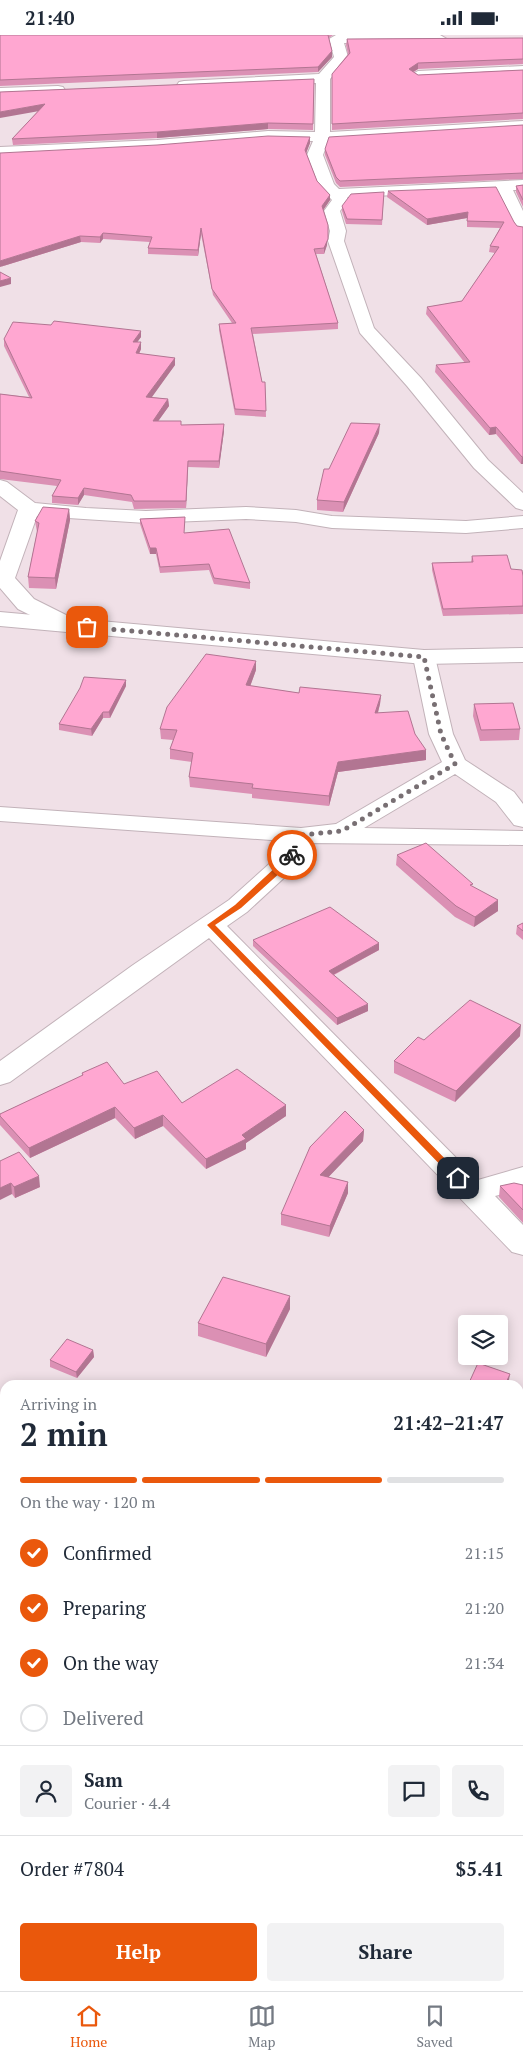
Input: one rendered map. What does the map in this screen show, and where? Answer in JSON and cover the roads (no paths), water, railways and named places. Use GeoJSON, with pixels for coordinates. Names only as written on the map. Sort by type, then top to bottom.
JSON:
{"type":"FeatureCollection","features":[{"type":"Feature","properties":{"kind":"street"},"geometry":{"type":"LineString","coordinates":[[451,39],[336,37],[341,57],[323,78],[322,137],[315,155],[327,186],[341,199],[332,211],[338,231],[336,241],[366,329],[414,382],[481,464],[523,504]]}},
{"type":"Feature","properties":{"kind":"street"},"geometry":{"type":"LineString","coordinates":[[418,75],[523,70]]}},
{"type":"Feature","properties":{"kind":"street"},"geometry":{"type":"LineString","coordinates":[[173,86],[323,78]]}},
{"type":"Feature","properties":{"kind":"street"},"geometry":{"type":"LineString","coordinates":[[0,92],[74,89]]}},
{"type":"Feature","properties":{"kind":"street"},"geometry":{"type":"LineString","coordinates":[[0,152],[178,143],[256,134],[299,134],[322,137],[523,125]]}},
{"type":"Feature","properties":{"kind":"street"},"geometry":{"type":"LineString","coordinates":[[346,192],[523,185]]}},
{"type":"Feature","properties":{"kind":"street"},"geometry":{"type":"LineString","coordinates":[[503,186],[523,227]]}},
{"type":"Feature","properties":{"kind":"street"},"geometry":{"type":"LineString","coordinates":[[0,486],[29,509],[146,517],[246,513],[296,516],[332,522],[466,527],[523,522]]}},
{"type":"Feature","properties":{"kind":"street"},"geometry":{"type":"LineString","coordinates":[[29,509],[4,579],[26,604],[68,625]]}},
{"type":"Feature","properties":{"kind":"street"},"geometry":{"type":"LineString","coordinates":[[0,619],[424,657],[523,655]]}},
{"type":"Feature","properties":{"kind":"street"},"geometry":{"type":"LineString","coordinates":[[424,657],[441,734],[455,764],[505,797],[523,820]]}},
{"type":"Feature","properties":{"kind":"street"},"geometry":{"type":"LineString","coordinates":[[301,835],[342,831],[455,764]]}},
{"type":"Feature","properties":{"kind":"street"},"geometry":{"type":"LineString","coordinates":[[0,814],[301,835],[523,838]]}},
{"type":"Feature","properties":{"kind":"street"},"geometry":{"type":"LineString","coordinates":[[0,1075],[143,971],[238,906],[289,860],[301,835]]}},
{"type":"Feature","properties":{"kind":"street"},"geometry":{"type":"LineString","coordinates":[[211,925],[523,1244]]}},
{"type":"Feature","properties":{"kind":"street"},"geometry":{"type":"LineString","coordinates":[[472,1192],[523,1178]]}}]}
